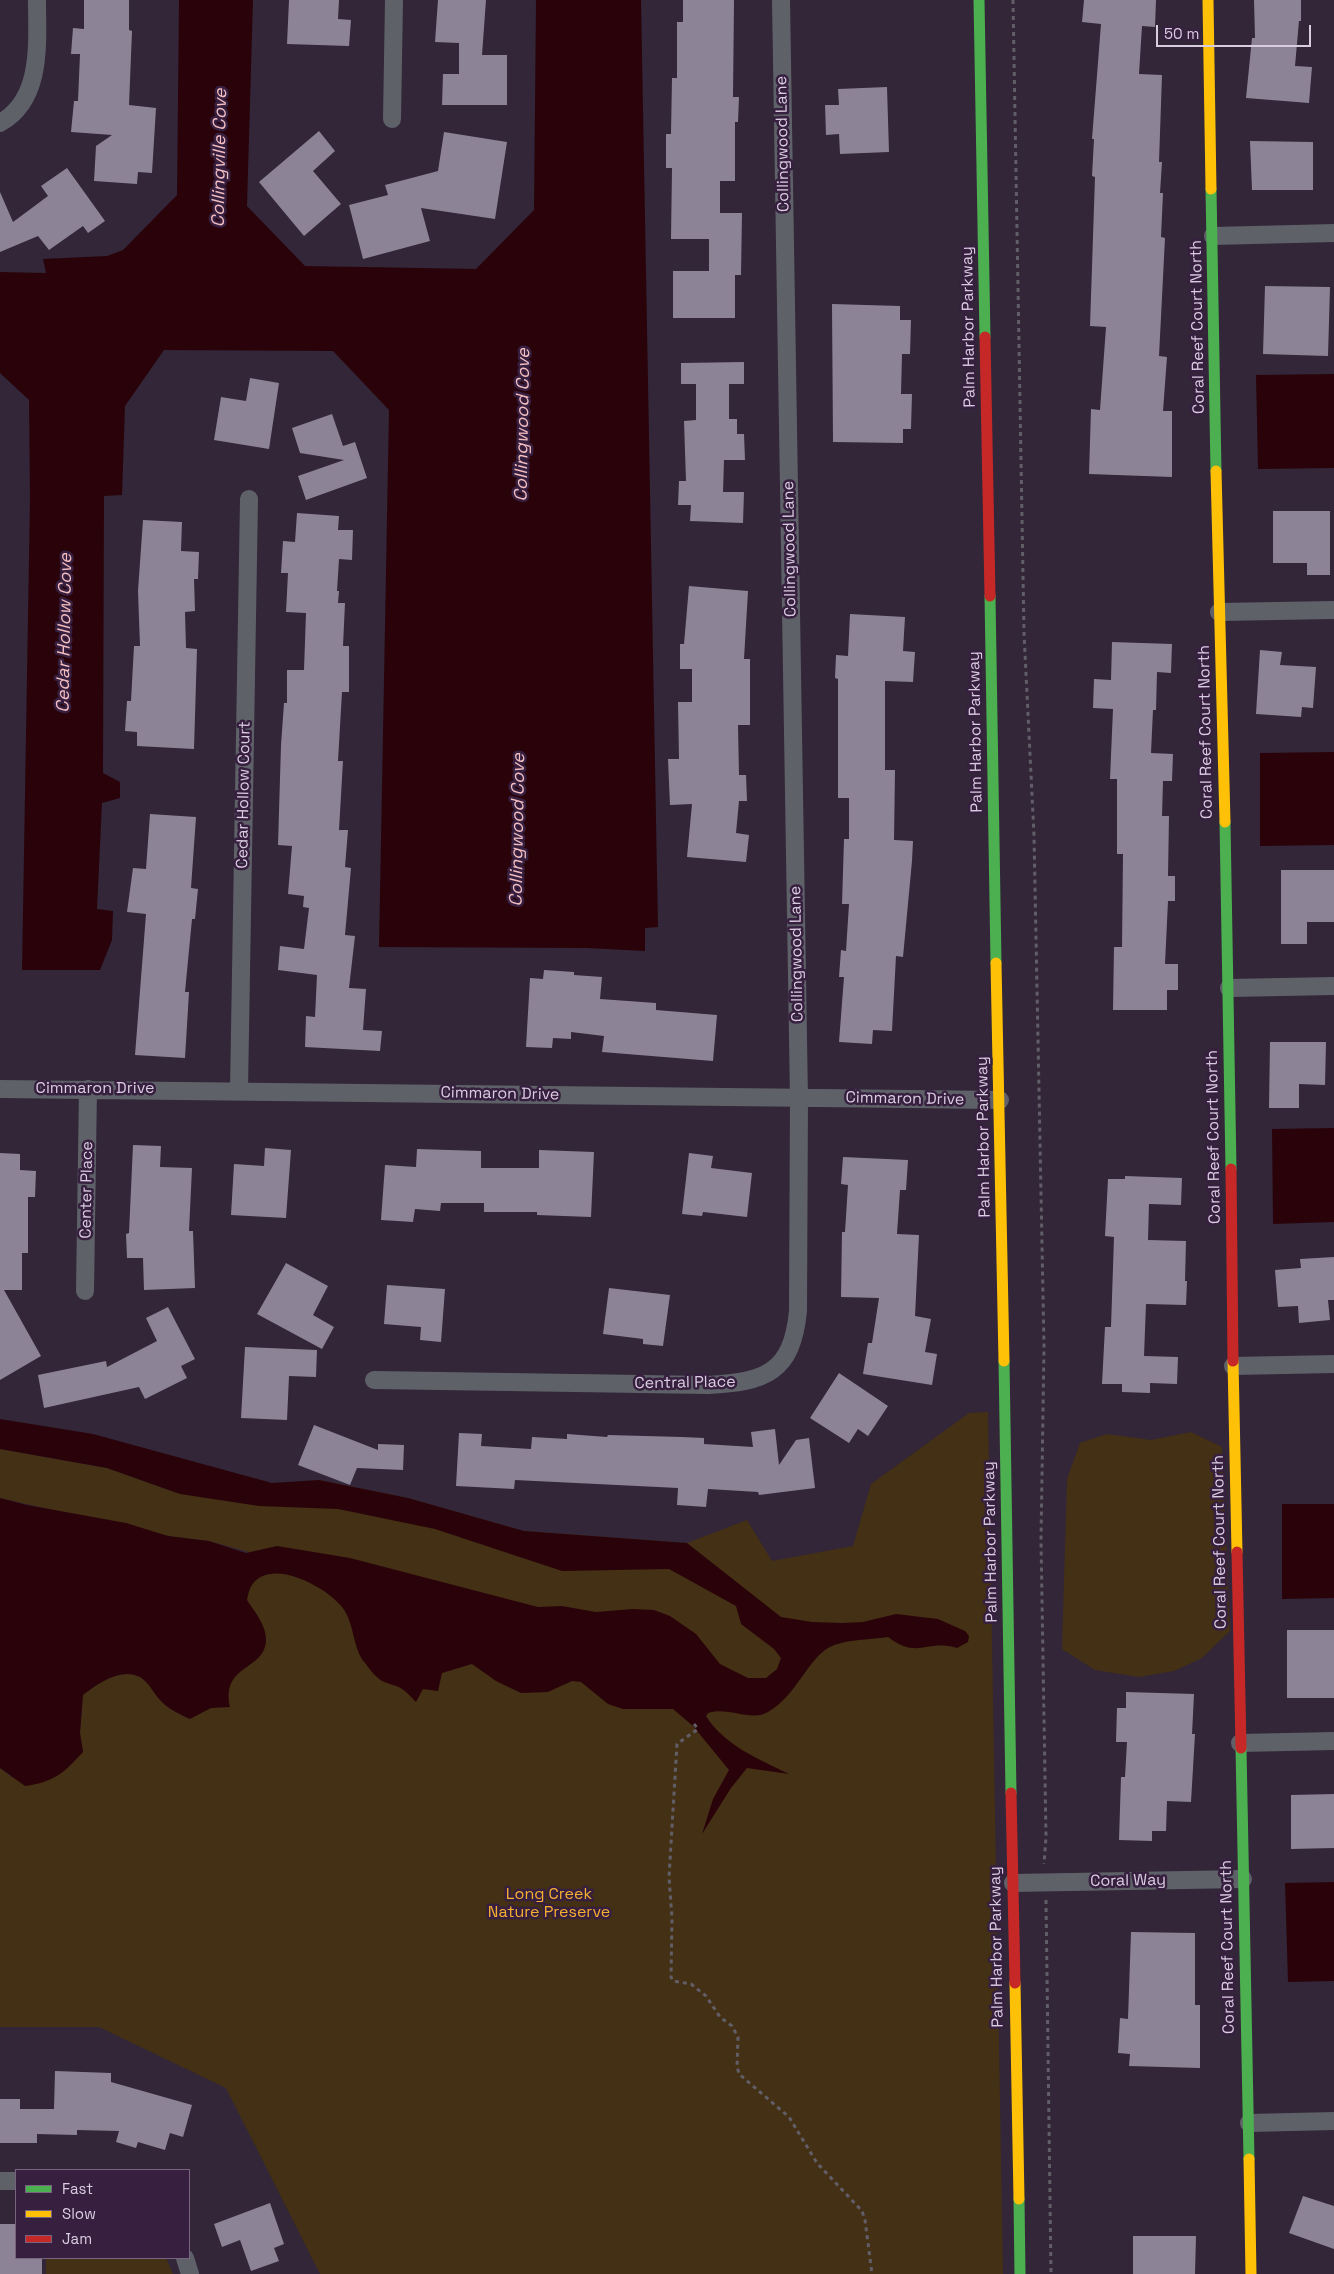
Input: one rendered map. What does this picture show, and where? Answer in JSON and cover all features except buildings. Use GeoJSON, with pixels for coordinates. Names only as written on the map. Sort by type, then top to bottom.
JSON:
{"type":"FeatureCollection","features":[{"type":"Feature","properties":{"kind":"street"},"geometry":{"type":"LineString","coordinates":[[0,123],[18,110],[31,86],[36,58],[37,0]]}},
{"type":"Feature","properties":{"kind":"street"},"geometry":{"type":"LineString","coordinates":[[392,118],[394,0]]}},
{"type":"Feature","properties":{"kind":"street","name":"Collingwood Lane"},"geometry":{"type":"LineString","coordinates":[[781,0],[800,1098]]}},
{"type":"Feature","properties":{"kind":"street","name":"Palm Harbor Parkway"},"geometry":{"type":"LineString","coordinates":[[979,0],[1020,2274]]}},
{"type":"Feature","properties":{"kind":"street","name":"Coral Reef Court North"},"geometry":{"type":"LineString","coordinates":[[1208,0],[1219,612],[1229,988],[1233,1366],[1251,2274]]}},
{"type":"Feature","properties":{"kind":"street"},"geometry":{"type":"LineString","coordinates":[[1213,236],[1334,233]]}},
{"type":"Feature","properties":{"kind":"street","name":"Cedar Hollow Court"},"geometry":{"type":"LineString","coordinates":[[239,1090],[249,499]]}},
{"type":"Feature","properties":{"kind":"street"},"geometry":{"type":"LineString","coordinates":[[1219,612],[1334,610]]}},
{"type":"Feature","properties":{"kind":"street"},"geometry":{"type":"LineString","coordinates":[[1229,988],[1334,986]]}},
{"type":"Feature","properties":{"kind":"street","name":"Cimmaron Drive"},"geometry":{"type":"LineString","coordinates":[[0,1089],[239,1090],[1000,1100]]}},
{"type":"Feature","properties":{"kind":"street","name":"Center Place"},"geometry":{"type":"LineString","coordinates":[[85,1291],[88,1089]]}},
{"type":"Feature","properties":{"kind":"street","name":"Central Place"},"geometry":{"type":"LineString","coordinates":[[374,1380],[708,1385],[749,1382],[769,1373],[778,1366],[792,1346],[797,1324],[800,1098]]}},
{"type":"Feature","properties":{"kind":"street"},"geometry":{"type":"LineString","coordinates":[[1233,1366],[1334,1364]]}},
{"type":"Feature","properties":{"kind":"street"},"geometry":{"type":"LineString","coordinates":[[1240,1743],[1334,1741]]}},
{"type":"Feature","properties":{"kind":"street","name":"Coral Way"},"geometry":{"type":"LineString","coordinates":[[1013,1883],[1242,1879]]}},
{"type":"Feature","properties":{"kind":"street"},"geometry":{"type":"LineString","coordinates":[[1249,2123],[1334,2121]]}},
{"type":"Feature","properties":{"kind":"street"},"geometry":{"type":"LineString","coordinates":[[0,2181],[15,2181]]}},
{"type":"Feature","properties":{"kind":"street"},"geometry":{"type":"LineString","coordinates":[[185,2259],[190,2274]]}},
{"type":"Feature","properties":{"kind":"path"},"geometry":{"type":"LineString","coordinates":[[1013,0],[1024,634],[1034,835],[1044,1338],[1041,1540],[1046,1837],[1043,1860]]}},
{"type":"Feature","properties":{"kind":"path"},"geometry":{"type":"LineString","coordinates":[[694,1724],[698,1728],[677,1744],[669,1877],[672,1918],[671,1977],[673,1981],[690,1984],[706,1996],[720,2017],[732,2026],[738,2037],[737,2066],[740,2074],[789,2117],[817,2163],[862,2211],[865,2220],[872,2274]]}},
{"type":"Feature","properties":{"kind":"path"},"geometry":{"type":"LineString","coordinates":[[1046,1905],[1051,2274]]}},
{"type":"Feature","properties":{"kind":"green space","name":"Long Creek Nature Preserve"},"geometry":{"type":"Polygon","coordinates":[[[988,1412],[1003,2274],[320,2274],[226,2088],[99,2027],[0,2027],[0,1768],[13,1778],[83,1752],[80,1733],[83,1695],[95,1686],[117,1675],[133,1674],[140,1677],[147,1682],[160,1700],[175,1712],[190,1719],[249,1552],[209,1541],[168,1536],[0,1498],[0,1449],[107,1468],[180,1494],[319,1480],[408,1498],[524,1531],[687,1543],[747,1520],[772,1561],[853,1546],[871,1484],[969,1413],[988,1412]]]}},
{"type":"Feature","properties":{"kind":"green space"},"geometry":{"type":"Polygon","coordinates":[[[1191,1432],[1222,1447],[1230,1631],[1202,1658],[1174,1671],[1139,1677],[1095,1670],[1062,1649],[1067,1479],[1080,1443],[1107,1434],[1151,1440],[1191,1432]]]}},
{"type":"Feature","properties":{"kind":"green space"},"geometry":{"type":"Polygon","coordinates":[[[46,2259],[166,2259],[173,2274],[46,2274],[46,2259]]]}},
{"type":"Feature","properties":{"kind":"water"},"geometry":{"type":"Polygon","coordinates":[[[179,0],[253,0],[247,206],[305,266],[476,269],[534,210],[536,0],[641,0],[658,927],[645,928],[645,951],[587,948],[379,947],[389,410],[333,351],[164,350],[125,406],[122,495],[104,496],[103,773],[120,782],[120,798],[102,803],[97,909],[113,911],[112,940],[100,970],[22,970],[30,498],[29,400],[0,373],[0,272],[46,273],[43,259],[107,256],[123,250],[177,195],[179,0]]]}},
{"type":"Feature","properties":{"kind":"water"},"geometry":{"type":"Polygon","coordinates":[[[1334,374],[1334,468],[1258,469],[1256,375],[1334,374]]]}},
{"type":"Feature","properties":{"kind":"water"},"geometry":{"type":"Polygon","coordinates":[[[1334,752],[1334,845],[1260,846],[1260,753],[1334,752]]]}},
{"type":"Feature","properties":{"kind":"water"},"geometry":{"type":"Polygon","coordinates":[[[1334,1128],[1334,1222],[1273,1224],[1272,1129],[1334,1128]]]}},
{"type":"Feature","properties":{"kind":"water"},"geometry":{"type":"Polygon","coordinates":[[[0,1419],[93,1434],[272,1483],[319,1480],[408,1498],[524,1531],[687,1543],[781,1617],[812,1622],[842,1623],[863,1622],[896,1614],[938,1619],[965,1631],[969,1636],[968,1642],[957,1648],[937,1646],[915,1648],[898,1644],[888,1637],[857,1640],[834,1645],[820,1654],[786,1697],[768,1712],[761,1715],[723,1711],[708,1713],[706,1716],[714,1726],[733,1744],[789,1774],[747,1768],[731,1788],[702,1834],[713,1799],[729,1770],[693,1726],[673,1709],[623,1709],[608,1704],[581,1682],[572,1681],[548,1692],[521,1693],[496,1681],[472,1664],[442,1673],[438,1691],[423,1689],[416,1702],[404,1690],[380,1680],[371,1671],[361,1657],[346,1613],[334,1599],[312,1584],[298,1578],[285,1574],[272,1574],[261,1577],[252,1585],[249,1592],[247,1600],[262,1624],[266,1641],[264,1651],[237,1675],[232,1683],[229,1693],[230,1707],[211,1708],[190,1719],[175,1712],[160,1700],[147,1682],[140,1677],[133,1674],[117,1675],[95,1686],[83,1695],[80,1733],[83,1752],[70,1766],[58,1775],[44,1782],[25,1786],[0,1768],[0,1498],[27,1505],[126,1523],[168,1536],[209,1541],[246,1553],[277,1546],[350,1558],[538,1607],[562,1606],[596,1612],[633,1609],[654,1610],[670,1616],[696,1634],[720,1664],[748,1678],[766,1678],[777,1669],[781,1658],[774,1649],[741,1624],[736,1606],[669,1569],[562,1571],[435,1529],[338,1509],[259,1506],[180,1494],[107,1468],[0,1449],[0,1419]]]}},
{"type":"Feature","properties":{"kind":"water"},"geometry":{"type":"Polygon","coordinates":[[[1282,1504],[1334,1504],[1334,1598],[1282,1599],[1282,1504]]]}},
{"type":"Feature","properties":{"kind":"water"},"geometry":{"type":"Polygon","coordinates":[[[1334,1882],[1334,1981],[1288,1982],[1285,1883],[1334,1882]]]}},
{"type":"Feature","properties":{"kind":"traffic: fast"},"geometry":{"type":"LineString","coordinates":[[979,0],[985,337]]}},
{"type":"Feature","properties":{"kind":"traffic: fast"},"geometry":{"type":"LineString","coordinates":[[1211,189],[1216,471]]}},
{"type":"Feature","properties":{"kind":"traffic: fast"},"geometry":{"type":"LineString","coordinates":[[990,596],[996,963]]}},
{"type":"Feature","properties":{"kind":"traffic: fast"},"geometry":{"type":"LineString","coordinates":[[1225,822],[1231,1169]]}},
{"type":"Feature","properties":{"kind":"traffic: fast"},"geometry":{"type":"LineString","coordinates":[[1004,1361],[1011,1793]]}},
{"type":"Feature","properties":{"kind":"traffic: fast"},"geometry":{"type":"LineString","coordinates":[[1241,1748],[1249,2159]]}},
{"type":"Feature","properties":{"kind":"traffic: fast"},"geometry":{"type":"LineString","coordinates":[[1019,2199],[1020,2274]]}},
{"type":"Feature","properties":{"kind":"traffic: slow"},"geometry":{"type":"LineString","coordinates":[[1208,0],[1211,189]]}},
{"type":"Feature","properties":{"kind":"traffic: slow"},"geometry":{"type":"LineString","coordinates":[[1216,471],[1225,822]]}},
{"type":"Feature","properties":{"kind":"traffic: slow"},"geometry":{"type":"LineString","coordinates":[[996,963],[1004,1361]]}},
{"type":"Feature","properties":{"kind":"traffic: slow"},"geometry":{"type":"LineString","coordinates":[[1233,1361],[1237,1552]]}},
{"type":"Feature","properties":{"kind":"traffic: slow"},"geometry":{"type":"LineString","coordinates":[[1015,1983],[1019,2199]]}},
{"type":"Feature","properties":{"kind":"traffic: slow"},"geometry":{"type":"LineString","coordinates":[[1249,2159],[1251,2274]]}},
{"type":"Feature","properties":{"kind":"traffic: jam"},"geometry":{"type":"LineString","coordinates":[[985,337],[990,596]]}},
{"type":"Feature","properties":{"kind":"traffic: jam"},"geometry":{"type":"LineString","coordinates":[[1231,1169],[1233,1361]]}},
{"type":"Feature","properties":{"kind":"traffic: jam"},"geometry":{"type":"LineString","coordinates":[[1237,1552],[1241,1748]]}},
{"type":"Feature","properties":{"kind":"traffic: jam"},"geometry":{"type":"LineString","coordinates":[[1011,1793],[1015,1983]]}},
{"type":"Feature","properties":{"kind":"water label","name":"Collingville Cove"},"geometry":{"type":"Point","coordinates":[220,158]}},
{"type":"Feature","properties":{"kind":"water label","name":"Collingwood Cove"},"geometry":{"type":"Point","coordinates":[523,425]}},
{"type":"Feature","properties":{"kind":"water label","name":"Cedar Hollow Cove"},"geometry":{"type":"Point","coordinates":[65,633]}},
{"type":"Feature","properties":{"kind":"water label","name":"Collingwood Cove"},"geometry":{"type":"Point","coordinates":[518,830]}}]}
